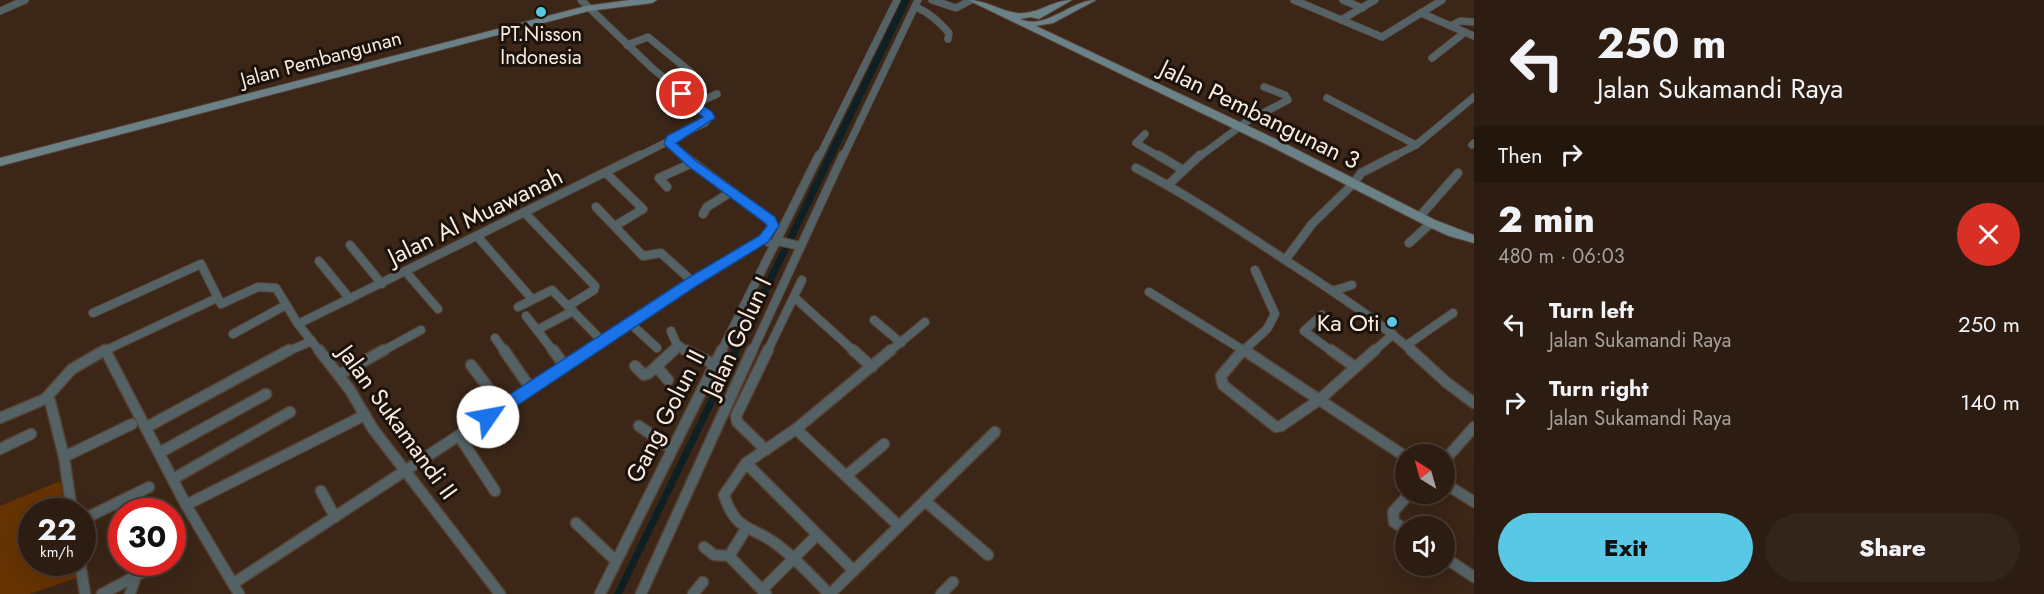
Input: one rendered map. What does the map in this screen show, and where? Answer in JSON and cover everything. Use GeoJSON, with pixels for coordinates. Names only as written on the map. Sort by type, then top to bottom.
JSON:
{"type":"FeatureCollection","features":[{"type":"Feature","properties":{"kind":"main road","name":"Jalan Pembangunan"},"geometry":{"type":"LineString","coordinates":[[0,157],[586,4],[625,0]]}},
{"type":"Feature","properties":{"kind":"main road","name":"Jalan Pembangunan"},"geometry":{"type":"LineString","coordinates":[[0,162],[586,4],[652,0]]}},
{"type":"Feature","properties":{"kind":"main road"},"geometry":{"type":"LineString","coordinates":[[972,0],[1029,25],[1091,0]]}},
{"type":"Feature","properties":{"kind":"main road"},"geometry":{"type":"LineString","coordinates":[[978,0],[1014,15],[1046,17],[1067,0]]}},
{"type":"Feature","properties":{"kind":"main road","name":"Jalan Pembangunan 3"},"geometry":{"type":"LineString","coordinates":[[1046,17],[1050,30],[1055,34],[1421,215],[1474,237]]}},
{"type":"Feature","properties":{"kind":"main road","name":"Jalan Pembangunan 3"},"geometry":{"type":"LineString","coordinates":[[1029,25],[1241,125]]}},
{"type":"Feature","properties":{"kind":"main road","name":"Jalan Pembangunan 3"},"geometry":{"type":"LineString","coordinates":[[1355,182],[1453,234],[1474,237]]}},
{"type":"Feature","properties":{"kind":"street"},"geometry":{"type":"LineString","coordinates":[[0,11],[25,0]]}},
{"type":"Feature","properties":{"kind":"street","name":"Gang Golun II"},"geometry":{"type":"LineString","coordinates":[[600,594],[714,364],[779,242],[865,70],[897,0]]}},
{"type":"Feature","properties":{"kind":"street"},"geometry":{"type":"LineString","coordinates":[[932,0],[956,8],[972,0]]}},
{"type":"Feature","properties":{"kind":"street"},"geometry":{"type":"LineString","coordinates":[[1294,0],[1377,36],[1387,36],[1442,0]]}},
{"type":"Feature","properties":{"kind":"street"},"geometry":{"type":"LineString","coordinates":[[1343,0],[1362,8]]}},
{"type":"Feature","properties":{"kind":"street"},"geometry":{"type":"LineString","coordinates":[[1341,20],[1375,0]]}},
{"type":"Feature","properties":{"kind":"street"},"geometry":{"type":"LineString","coordinates":[[586,4],[627,45],[695,104],[717,94]]}},
{"type":"Feature","properties":{"kind":"street"},"geometry":{"type":"LineString","coordinates":[[916,4],[943,25],[949,33],[948,39]]}},
{"type":"Feature","properties":{"kind":"street","name":"Jalan Golun I"},"geometry":{"type":"LineString","coordinates":[[641,594],[799,246],[880,73],[916,4]]}},
{"type":"Feature","properties":{"kind":"street"},"geometry":{"type":"LineString","coordinates":[[1422,14],[1474,36]]}},
{"type":"Feature","properties":{"kind":"street"},"geometry":{"type":"LineString","coordinates":[[1451,26],[1460,21],[1474,22]]}},
{"type":"Feature","properties":{"kind":"street"},"geometry":{"type":"LineString","coordinates":[[1431,58],[1465,32]]}},
{"type":"Feature","properties":{"kind":"street"},"geometry":{"type":"LineString","coordinates":[[627,45],[648,38],[693,74]]}},
{"type":"Feature","properties":{"kind":"street"},"geometry":{"type":"LineString","coordinates":[[1167,185],[1216,142],[1260,112],[1282,105],[1288,100],[1285,95],[1264,87]]}},
{"type":"Feature","properties":{"kind":"street"},"geometry":{"type":"LineString","coordinates":[[1286,259],[1312,224],[1367,170],[1416,145],[1474,97]]}},
{"type":"Feature","properties":{"kind":"street"},"geometry":{"type":"LineString","coordinates":[[1327,98],[1416,145]]}},
{"type":"Feature","properties":{"kind":"street","name":"Jalan Al Muawanah"},"geometry":{"type":"LineString","coordinates":[[298,324],[606,173],[709,118],[695,104]]}},
{"type":"Feature","properties":{"kind":"street"},"geometry":{"type":"LineString","coordinates":[[1145,134],[1136,143],[1183,171]]}},
{"type":"Feature","properties":{"kind":"street"},"geometry":{"type":"LineString","coordinates":[[669,141],[692,163],[771,220],[773,226]]}},
{"type":"Feature","properties":{"kind":"street"},"geometry":{"type":"LineString","coordinates":[[667,187],[659,178],[692,163]]}},
{"type":"Feature","properties":{"kind":"street"},"geometry":{"type":"LineString","coordinates":[[1136,168],[1286,259],[1393,334],[1446,382],[1474,403]]}},
{"type":"Feature","properties":{"kind":"street"},"geometry":{"type":"LineString","coordinates":[[606,173],[643,209],[615,226]]}},
{"type":"Feature","properties":{"kind":"street"},"geometry":{"type":"LineString","coordinates":[[1421,215],[1458,173]]}},
{"type":"Feature","properties":{"kind":"street"},"geometry":{"type":"LineString","coordinates":[[703,214],[707,207],[731,192]]}},
{"type":"Feature","properties":{"kind":"street"},"geometry":{"type":"LineString","coordinates":[[596,207],[644,256],[661,253],[693,282]]}},
{"type":"Feature","properties":{"kind":"street"},"geometry":{"type":"LineString","coordinates":[[524,213],[595,286],[594,290],[570,309],[537,330]]}},
{"type":"Feature","properties":{"kind":"street"},"geometry":{"type":"LineString","coordinates":[[1409,243],[1431,223]]}},
{"type":"Feature","properties":{"kind":"street"},"geometry":{"type":"LineString","coordinates":[[773,226],[786,226]]}},
{"type":"Feature","properties":{"kind":"street"},"geometry":{"type":"LineString","coordinates":[[365,415],[186,505],[236,589],[335,517],[693,282],[764,239],[773,226]]}},
{"type":"Feature","properties":{"kind":"street"},"geometry":{"type":"LineString","coordinates":[[477,236],[532,299]]}},
{"type":"Feature","properties":{"kind":"street"},"geometry":{"type":"LineString","coordinates":[[764,239],[799,246]]}},
{"type":"Feature","properties":{"kind":"street"},"geometry":{"type":"LineString","coordinates":[[350,245],[382,284]]}},
{"type":"Feature","properties":{"kind":"street"},"geometry":{"type":"LineString","coordinates":[[320,261],[350,299]]}},
{"type":"Feature","properties":{"kind":"street"},"geometry":{"type":"LineString","coordinates":[[0,418],[45,399],[72,369],[105,351],[220,301],[201,264],[93,313]]}},
{"type":"Feature","properties":{"kind":"street"},"geometry":{"type":"LineString","coordinates":[[1255,270],[1275,314],[1267,329],[1243,350],[1221,376],[1223,385],[1276,427],[1281,426],[1319,399],[1393,334]]}},
{"type":"Feature","properties":{"kind":"street"},"geometry":{"type":"LineString","coordinates":[[406,272],[438,309]]}},
{"type":"Feature","properties":{"kind":"street"},"geometry":{"type":"LineString","coordinates":[[765,450],[737,422],[736,416],[802,280]]}},
{"type":"Feature","properties":{"kind":"street"},"geometry":{"type":"LineString","coordinates":[[1332,291],[1352,285]]}},
{"type":"Feature","properties":{"kind":"street","name":"Jalan Sukamandi II"},"geometry":{"type":"LineString","coordinates":[[220,301],[258,286],[276,288],[298,324],[339,375],[405,471],[500,594]]}},
{"type":"Feature","properties":{"kind":"street"},"geometry":{"type":"LineString","coordinates":[[518,307],[550,290],[603,342]]}},
{"type":"Feature","properties":{"kind":"street"},"geometry":{"type":"LineString","coordinates":[[1149,292],[1243,350],[1395,450]]}},
{"type":"Feature","properties":{"kind":"street"},"geometry":{"type":"LineString","coordinates":[[794,297],[872,368]]}},
{"type":"Feature","properties":{"kind":"street"},"geometry":{"type":"LineString","coordinates":[[232,334],[286,305]]}},
{"type":"Feature","properties":{"kind":"street"},"geometry":{"type":"LineString","coordinates":[[1407,345],[1453,313]]}},
{"type":"Feature","properties":{"kind":"street"},"geometry":{"type":"LineString","coordinates":[[1322,315],[1304,331],[1355,367]]}},
{"type":"Feature","properties":{"kind":"street"},"geometry":{"type":"LineString","coordinates":[[526,316],[566,366]]}},
{"type":"Feature","properties":{"kind":"street"},"geometry":{"type":"LineString","coordinates":[[874,320],[901,343]]}},
{"type":"Feature","properties":{"kind":"street"},"geometry":{"type":"LineString","coordinates":[[925,322],[796,429],[746,463],[724,495],[730,513],[746,529],[755,530],[836,592],[854,571],[995,432]]}},
{"type":"Feature","properties":{"kind":"street"},"geometry":{"type":"LineString","coordinates":[[631,324],[657,348]]}},
{"type":"Feature","properties":{"kind":"street"},"geometry":{"type":"LineString","coordinates":[[339,375],[421,330]]}},
{"type":"Feature","properties":{"kind":"street"},"geometry":{"type":"LineString","coordinates":[[671,331],[672,339],[679,346],[714,364]]}},
{"type":"Feature","properties":{"kind":"street"},"geometry":{"type":"LineString","coordinates":[[495,338],[531,388]]}},
{"type":"Feature","properties":{"kind":"street"},"geometry":{"type":"LineString","coordinates":[[147,426],[293,348],[312,341]]}},
{"type":"Feature","properties":{"kind":"street"},"geometry":{"type":"LineString","coordinates":[[635,366],[644,375],[657,367],[679,346]]}},
{"type":"Feature","properties":{"kind":"street"},"geometry":{"type":"LineString","coordinates":[[105,351],[147,426],[182,498]]}},
{"type":"Feature","properties":{"kind":"street"},"geometry":{"type":"LineString","coordinates":[[471,365],[503,407]]}},
{"type":"Feature","properties":{"kind":"street"},"geometry":{"type":"LineString","coordinates":[[657,367],[668,380]]}},
{"type":"Feature","properties":{"kind":"street"},"geometry":{"type":"LineString","coordinates":[[159,453],[266,394]]}},
{"type":"Feature","properties":{"kind":"street"},"geometry":{"type":"LineString","coordinates":[[45,399],[50,400],[64,457],[70,498]]}},
{"type":"Feature","properties":{"kind":"street"},"geometry":{"type":"LineString","coordinates":[[172,479],[290,412]]}},
{"type":"Feature","properties":{"kind":"street"},"geometry":{"type":"LineString","coordinates":[[64,457],[132,424]]}},
{"type":"Feature","properties":{"kind":"street"},"geometry":{"type":"LineString","coordinates":[[639,426],[672,449]]}},
{"type":"Feature","properties":{"kind":"street"},"geometry":{"type":"LineString","coordinates":[[1455,449],[1474,427]]}},
{"type":"Feature","properties":{"kind":"street"},"geometry":{"type":"LineString","coordinates":[[796,429],[899,526]]}},
{"type":"Feature","properties":{"kind":"street"},"geometry":{"type":"LineString","coordinates":[[0,449],[31,434]]}},
{"type":"Feature","properties":{"kind":"street"},"geometry":{"type":"LineString","coordinates":[[459,436],[495,491]]}},
{"type":"Feature","properties":{"kind":"street"},"geometry":{"type":"LineString","coordinates":[[846,476],[884,444]]}},
{"type":"Feature","properties":{"kind":"street"},"geometry":{"type":"LineString","coordinates":[[746,463],[854,571]]}},
{"type":"Feature","properties":{"kind":"street"},"geometry":{"type":"LineString","coordinates":[[96,513],[148,487]]}},
{"type":"Feature","properties":{"kind":"street"},"geometry":{"type":"LineString","coordinates":[[1455,490],[1474,502]]}},
{"type":"Feature","properties":{"kind":"street"},"geometry":{"type":"LineString","coordinates":[[321,491],[335,517]]}},
{"type":"Feature","properties":{"kind":"street"},"geometry":{"type":"LineString","coordinates":[[925,501],[988,555]]}},
{"type":"Feature","properties":{"kind":"street"},"geometry":{"type":"LineString","coordinates":[[1395,523],[1393,512],[1400,504]]}},
{"type":"Feature","properties":{"kind":"street"},"geometry":{"type":"LineString","coordinates":[[576,523],[616,561]]}},
{"type":"Feature","properties":{"kind":"street"},"geometry":{"type":"LineString","coordinates":[[729,556],[746,529]]}},
{"type":"Feature","properties":{"kind":"street"},"geometry":{"type":"LineString","coordinates":[[704,547],[714,555],[729,556],[764,592],[816,535]]}},
{"type":"Feature","properties":{"kind":"street"},"geometry":{"type":"LineString","coordinates":[[1455,565],[1474,578]]}},
{"type":"Feature","properties":{"kind":"street"},"geometry":{"type":"LineString","coordinates":[[82,576],[85,594]]}},
{"type":"Feature","properties":{"kind":"street"},"geometry":{"type":"LineString","coordinates":[[102,594],[140,576]]}},
{"type":"Feature","properties":{"kind":"street"},"geometry":{"type":"LineString","coordinates":[[130,594],[135,579]]}},
{"type":"Feature","properties":{"kind":"street"},"geometry":{"type":"LineString","coordinates":[[693,594],[702,582]]}},
{"type":"Feature","properties":{"kind":"street"},"geometry":{"type":"LineString","coordinates":[[941,594],[953,582]]}},
{"type":"Feature","properties":{"kind":"shaded area"},"geometry":{"type":"Polygon","coordinates":[[[902,0],[910,0],[622,594],[614,594],[902,0]]]}},
{"type":"Feature","properties":{"kind":"shaded area"},"geometry":{"type":"Polygon","coordinates":[[[60,481],[63,498],[19,498],[60,481]]]}},
{"type":"Feature","properties":{"kind":"shaded area"},"geometry":{"type":"Polygon","coordinates":[[[18,498],[18,576],[79,577],[30,594],[0,594],[0,506],[18,498]]]}},
{"type":"Feature","properties":{"kind":"place","name":"PT.Nisson Indonesia"},"geometry":{"type":"Point","coordinates":[541,12]}},
{"type":"Feature","properties":{"kind":"place","name":"Ka Oti"},"geometry":{"type":"Point","coordinates":[1392,322]}},
{"type":"Feature","properties":{"kind":"route"},"geometry":{"type":"LineString","coordinates":[[488,417],[693,282],[764,239],[770,232],[773,226],[771,220],[692,163],[670,144],[671,139],[705,123],[709,118],[682,94]]}}]}
